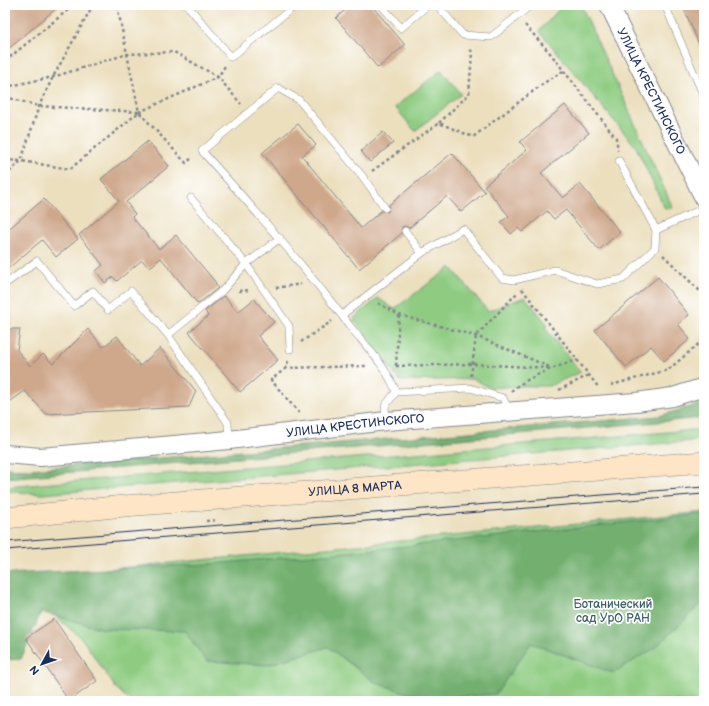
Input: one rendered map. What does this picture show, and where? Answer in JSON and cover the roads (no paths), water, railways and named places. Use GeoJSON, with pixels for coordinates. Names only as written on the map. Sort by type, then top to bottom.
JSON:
{"type":"FeatureCollection","features":[{"type":"Feature","properties":{"kind":"main road","name":"УЛИЦА 8 МАРТА"},"geometry":{"type":"LineString","coordinates":[[5,518],[124,506],[704,462]]}},
{"type":"Feature","properties":{"kind":"street","name":"УЛИЦА КРЕСТИНСКОГО"},"geometry":{"type":"LineString","coordinates":[[609,5],[704,198]]}},
{"type":"Feature","properties":{"kind":"street","name":"УЛИЦА КРЕСТИНСКОГО"},"geometry":{"type":"LineString","coordinates":[[5,454],[41,457],[229,440],[386,421],[636,402],[673,397],[704,387]]}},
{"type":"Feature","properties":{"kind":"lane"},"geometry":{"type":"LineString","coordinates":[[187,5],[231,57],[296,5]]}},
{"type":"Feature","properties":{"kind":"lane"},"geometry":{"type":"LineString","coordinates":[[382,5],[401,28],[428,5]]}},
{"type":"Feature","properties":{"kind":"lane"},"geometry":{"type":"LineString","coordinates":[[437,5],[463,35],[491,37],[530,5]]}},
{"type":"Feature","properties":{"kind":"lane"},"geometry":{"type":"LineString","coordinates":[[665,5],[704,97]]}},
{"type":"Feature","properties":{"kind":"lane"},"geometry":{"type":"LineString","coordinates":[[385,208],[363,177],[298,100],[278,88],[202,151],[280,238],[342,315],[382,366],[396,392]]}},
{"type":"Feature","properties":{"kind":"lane"},"geometry":{"type":"LineString","coordinates":[[342,315],[422,252],[463,229],[502,278],[514,280],[555,270],[597,284],[623,279],[655,248],[656,230],[619,161]]}},
{"type":"Feature","properties":{"kind":"lane"},"geometry":{"type":"LineString","coordinates":[[192,198],[246,264],[289,326],[290,349]]}},
{"type":"Feature","properties":{"kind":"lane"},"geometry":{"type":"LineString","coordinates":[[656,230],[704,208]]}},
{"type":"Feature","properties":{"kind":"lane"},"geometry":{"type":"LineString","coordinates":[[405,231],[422,252]]}},
{"type":"Feature","properties":{"kind":"lane"},"geometry":{"type":"LineString","coordinates":[[168,335],[222,292],[246,264],[280,238]]}},
{"type":"Feature","properties":{"kind":"lane"},"geometry":{"type":"LineString","coordinates":[[5,284],[36,260],[74,306],[93,291],[108,310],[131,291],[168,335],[228,423],[229,440]]}},
{"type":"Feature","properties":{"kind":"lane"},"geometry":{"type":"LineString","coordinates":[[386,421],[385,406],[396,392],[470,388],[503,398],[510,412]]}},
{"type":"Feature","properties":{"kind":"tram line"},"geometry":{"type":"LineString","coordinates":[[5,542],[704,487]]}},
{"type":"Feature","properties":{"kind":"tram line"},"geometry":{"type":"LineString","coordinates":[[5,550],[704,494]]}},
{"type":"Feature","properties":{"kind":"park label","name":"Ботанический сад УрО РАН"},"geometry":{"type":"Point","coordinates":[613,611]}}]}
